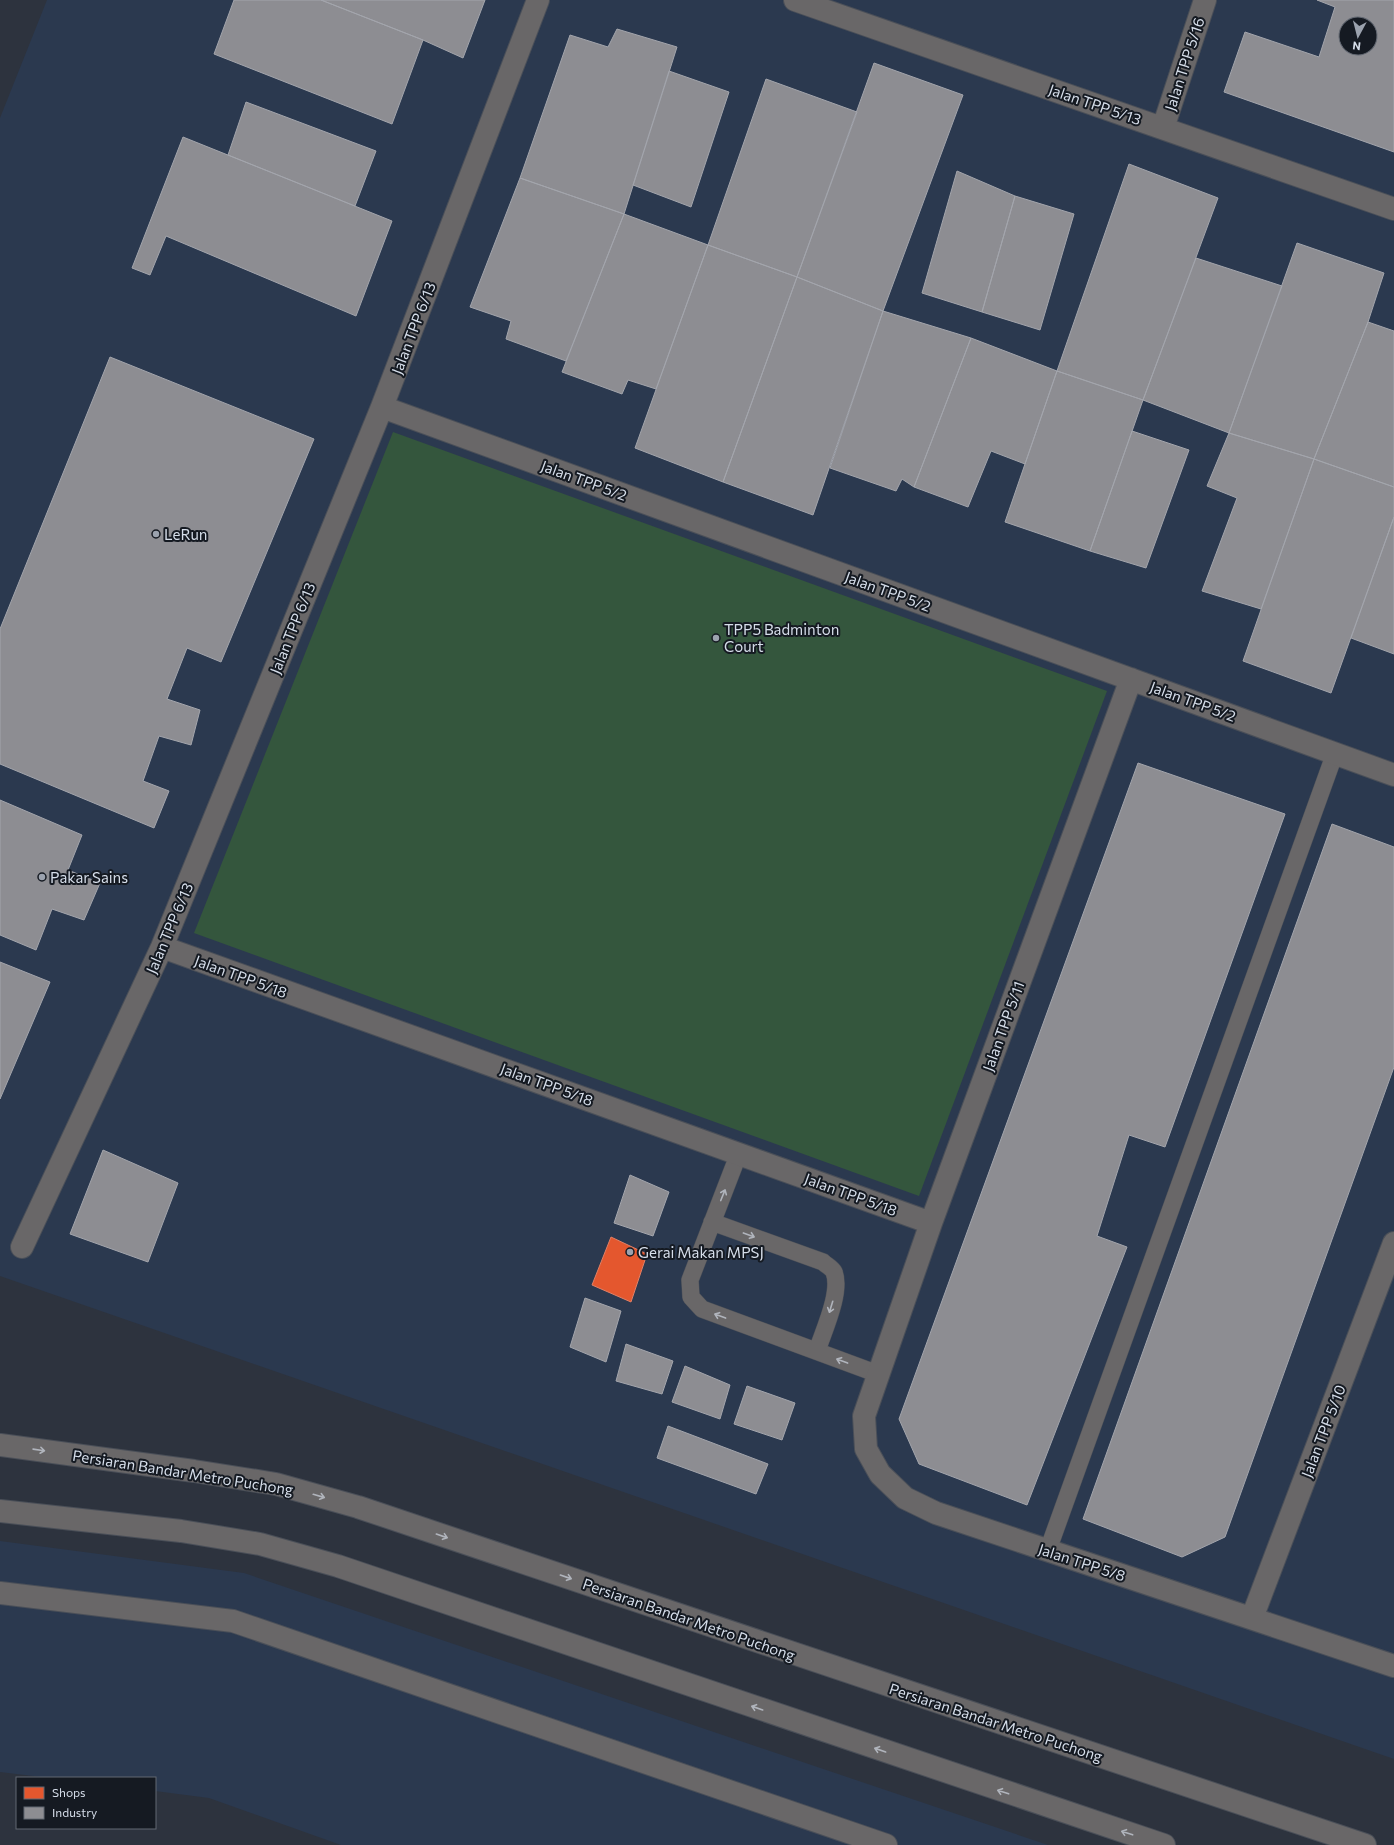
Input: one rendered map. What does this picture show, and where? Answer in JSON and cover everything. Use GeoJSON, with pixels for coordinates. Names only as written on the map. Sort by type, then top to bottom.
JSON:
{"type":"FeatureCollection","features":[{"type":"Feature","properties":{"kind":"street","name":"Jalan TPP 6/13"},"geometry":{"type":"LineString","coordinates":[[22,1247],[162,947],[382,407],[538,0]]}},
{"type":"Feature","properties":{"kind":"street","name":"Jalan TPP 5/13"},"geometry":{"type":"LineString","coordinates":[[795,0],[1394,209]]}},
{"type":"Feature","properties":{"kind":"street","name":"Jalan TPP 5/16"},"geometry":{"type":"LineString","coordinates":[[1163,128],[1205,0]]}},
{"type":"Feature","properties":{"kind":"street","name":"Jalan TPP 5/2"},"geometry":{"type":"LineString","coordinates":[[382,407],[1394,775]]}},
{"type":"Feature","properties":{"kind":"street","name":"Jalan TPP 5/11"},"geometry":{"type":"LineString","coordinates":[[878,1374],[931,1223],[1131,679]]}},
{"type":"Feature","properties":{"kind":"street","name":"Jalan TPP 5/18"},"geometry":{"type":"LineString","coordinates":[[162,947],[931,1223]]}},
{"type":"Feature","properties":{"kind":"street","name":"Jalan TPP 5/10"},"geometry":{"type":"LineString","coordinates":[[1252,1618],[1394,1243]]}},
{"type":"Feature","properties":{"kind":"street","name":"Jalan TPP 5/8"},"geometry":{"type":"LineString","coordinates":[[878,1374],[864,1416],[866,1449],[880,1474],[905,1498],[936,1513],[1394,1666]]}},
{"type":"Feature","properties":{"kind":"street","name":"Persiaran Bandar Metro Puchong"},"geometry":{"type":"LineString","coordinates":[[0,1445],[194,1471],[276,1484],[358,1507],[1365,1845]]}},
{"type":"Feature","properties":{"kind":"street"},"geometry":{"type":"LineString","coordinates":[[0,1511],[181,1531],[260,1544],[338,1566],[1164,1845]]}},
{"type":"Feature","properties":{"kind":"street"},"geometry":{"type":"LineString","coordinates":[[0,1593],[233,1621],[886,1845]]}},
{"type":"Feature","properties":{"kind":"lane"},"geometry":{"type":"LineString","coordinates":[[1048,1550],[1335,753]]}},
{"type":"Feature","properties":{"kind":"lane"},"geometry":{"type":"LineString","coordinates":[[739,1153],[690,1280],[691,1297],[702,1309],[878,1374]]}},
{"type":"Feature","properties":{"kind":"lane"},"geometry":{"type":"LineString","coordinates":[[712,1222],[823,1262],[834,1271],[837,1285],[833,1304],[817,1351]]}},
{"type":"Feature","properties":{"kind":"shaded area"},"geometry":{"type":"Polygon","coordinates":[[[47,0],[1394,0],[1394,1759],[0,1276],[0,118],[47,0]]]}},
{"type":"Feature","properties":{"kind":"shaded area"},"geometry":{"type":"Polygon","coordinates":[[[0,1541],[244,1573],[1048,1845],[341,1845],[209,1798],[156,1791],[156,1777],[42,1777],[0,1772],[0,1541]]]}},
{"type":"Feature","properties":{"kind":"green space"},"geometry":{"type":"Polygon","coordinates":[[[393,432],[1107,691],[919,1196],[194,933],[393,432]]]}},
{"type":"Feature","properties":{"kind":"building: Shops"},"geometry":{"type":"Polygon","coordinates":[[[611,1237],[647,1254],[631,1302],[592,1285],[611,1237]]]}},
{"type":"Feature","properties":{"kind":"building: Industry"},"geometry":{"type":"Polygon","coordinates":[[[234,0],[321,0],[423,40],[392,124],[214,54],[234,0]]]}},
{"type":"Feature","properties":{"kind":"building: Industry"},"geometry":{"type":"Polygon","coordinates":[[[321,0],[485,0],[463,58],[423,40],[321,0]]]}},
{"type":"Feature","properties":{"kind":"building: Industry"},"geometry":{"type":"Polygon","coordinates":[[[1317,0],[1394,0],[1394,152],[1224,92],[1245,32],[1319,57],[1335,7],[1317,0]]]}},
{"type":"Feature","properties":{"kind":"building: Industry"},"geometry":{"type":"Polygon","coordinates":[[[617,29],[677,47],[624,214],[520,178],[570,35],[608,47],[617,29]]]}},
{"type":"Feature","properties":{"kind":"building: Industry"},"geometry":{"type":"Polygon","coordinates":[[[874,63],[963,95],[883,311],[797,277],[874,63]]]}},
{"type":"Feature","properties":{"kind":"building: Industry"},"geometry":{"type":"Polygon","coordinates":[[[669,71],[729,92],[691,207],[633,185],[669,71]]]}},
{"type":"Feature","properties":{"kind":"building: Industry"},"geometry":{"type":"Polygon","coordinates":[[[766,79],[857,112],[797,277],[708,245],[766,79]]]}},
{"type":"Feature","properties":{"kind":"building: Industry"},"geometry":{"type":"Polygon","coordinates":[[[246,102],[376,151],[355,206],[228,155],[246,102]]]}},
{"type":"Feature","properties":{"kind":"building: Industry"},"geometry":{"type":"Polygon","coordinates":[[[183,137],[392,221],[356,316],[166,236],[150,275],[132,268],[183,137]]]}},
{"type":"Feature","properties":{"kind":"building: Industry"},"geometry":{"type":"Polygon","coordinates":[[[1129,164],[1218,198],[1143,400],[1057,371],[1129,164]]]}},
{"type":"Feature","properties":{"kind":"building: Industry"},"geometry":{"type":"Polygon","coordinates":[[[957,171],[1015,196],[982,312],[922,293],[957,171]]]}},
{"type":"Feature","properties":{"kind":"building: Industry"},"geometry":{"type":"Polygon","coordinates":[[[520,178],[624,214],[566,361],[506,339],[511,321],[470,307],[520,178]]]}},
{"type":"Feature","properties":{"kind":"building: Industry"},"geometry":{"type":"Polygon","coordinates":[[[1015,196],[1074,214],[1040,330],[982,312],[1015,196]]]}},
{"type":"Feature","properties":{"kind":"building: Industry"},"geometry":{"type":"Polygon","coordinates":[[[624,214],[708,245],[656,389],[628,380],[622,394],[562,372],[624,214]]]}},
{"type":"Feature","properties":{"kind":"building: Industry"},"geometry":{"type":"Polygon","coordinates":[[[1297,243],[1384,273],[1368,322],[1314,459],[1229,433],[1297,243]]]}},
{"type":"Feature","properties":{"kind":"building: Industry"},"geometry":{"type":"Polygon","coordinates":[[[708,245],[797,277],[723,482],[635,448],[708,245]]]}},
{"type":"Feature","properties":{"kind":"building: Industry"},"geometry":{"type":"Polygon","coordinates":[[[1196,258],[1282,286],[1229,433],[1143,400],[1196,258]]]}},
{"type":"Feature","properties":{"kind":"building: Industry"},"geometry":{"type":"Polygon","coordinates":[[[797,277],[883,311],[813,515],[723,482],[797,277]]]}},
{"type":"Feature","properties":{"kind":"building: Industry"},"geometry":{"type":"Polygon","coordinates":[[[883,311],[971,338],[914,487],[902,479],[896,491],[830,468],[883,311]]]}},
{"type":"Feature","properties":{"kind":"building: Industry"},"geometry":{"type":"Polygon","coordinates":[[[1368,322],[1394,331],[1394,487],[1314,459],[1368,322]]]}},
{"type":"Feature","properties":{"kind":"building: Industry"},"geometry":{"type":"Polygon","coordinates":[[[971,338],[1057,371],[1025,464],[991,451],[968,507],[914,487],[971,338]]]}},
{"type":"Feature","properties":{"kind":"building: Industry","name":"LeRun"},"geometry":{"type":"Polygon","coordinates":[[[110,357],[314,439],[221,662],[187,648],[167,699],[200,710],[191,745],[159,736],[143,781],[169,791],[154,828],[0,764],[0,629],[110,357]]]}},
{"type":"Feature","properties":{"kind":"building: Industry"},"geometry":{"type":"Polygon","coordinates":[[[1057,371],[1143,400],[1090,551],[1005,522],[1057,371]]]}},
{"type":"Feature","properties":{"kind":"building: Industry"},"geometry":{"type":"Polygon","coordinates":[[[1132,431],[1189,450],[1146,568],[1090,551],[1132,431]]]}},
{"type":"Feature","properties":{"kind":"building: Industry"},"geometry":{"type":"Polygon","coordinates":[[[1229,433],[1314,459],[1261,609],[1202,591],[1237,498],[1207,486],[1229,433]]]}},
{"type":"Feature","properties":{"kind":"building: Industry"},"geometry":{"type":"Polygon","coordinates":[[[1314,459],[1394,487],[1394,517],[1331,693],[1243,661],[1314,459]]]}},
{"type":"Feature","properties":{"kind":"building: Industry"},"geometry":{"type":"Polygon","coordinates":[[[1394,517],[1394,654],[1351,638],[1394,517]]]}},
{"type":"Feature","properties":{"kind":"building: Industry"},"geometry":{"type":"Polygon","coordinates":[[[1138,763],[1285,814],[1165,1147],[1129,1135],[1097,1236],[1127,1247],[1027,1505],[919,1464],[899,1419],[1138,763]]]}},
{"type":"Feature","properties":{"kind":"building: Industry","name":"Pakar Sains"},"geometry":{"type":"Polygon","coordinates":[[[0,800],[82,835],[68,870],[100,883],[84,920],[52,909],[36,950],[0,935],[0,800]]]}},
{"type":"Feature","properties":{"kind":"building: Industry"},"geometry":{"type":"Polygon","coordinates":[[[1332,824],[1394,847],[1394,1067],[1225,1537],[1182,1557],[1083,1519],[1332,824]]]}},
{"type":"Feature","properties":{"kind":"building: Industry"},"geometry":{"type":"Polygon","coordinates":[[[0,962],[50,982],[0,1099],[0,962]]]}},
{"type":"Feature","properties":{"kind":"building: Industry"},"geometry":{"type":"Polygon","coordinates":[[[103,1150],[178,1183],[148,1262],[70,1234],[103,1150]]]}},
{"type":"Feature","properties":{"kind":"building: Industry"},"geometry":{"type":"Polygon","coordinates":[[[630,1175],[669,1192],[653,1236],[614,1223],[630,1175]]]}},
{"type":"Feature","properties":{"kind":"building: Industry"},"geometry":{"type":"Polygon","coordinates":[[[585,1298],[621,1311],[606,1362],[570,1347],[585,1298]]]}},
{"type":"Feature","properties":{"kind":"building: Industry"},"geometry":{"type":"Polygon","coordinates":[[[626,1344],[673,1361],[662,1394],[616,1381],[626,1344]]]}},
{"type":"Feature","properties":{"kind":"building: Industry"},"geometry":{"type":"Polygon","coordinates":[[[685,1366],[730,1385],[720,1419],[672,1402],[685,1366]]]}},
{"type":"Feature","properties":{"kind":"building: Industry"},"geometry":{"type":"Polygon","coordinates":[[[747,1386],[795,1403],[782,1440],[734,1424],[747,1386]]]}},
{"type":"Feature","properties":{"kind":"building: Industry"},"geometry":{"type":"Polygon","coordinates":[[[668,1426],[768,1464],[756,1494],[657,1458],[668,1426]]]}},
{"type":"Feature","properties":{"kind":"place","name":"LeRun"},"geometry":{"type":"Point","coordinates":[156,534]}},
{"type":"Feature","properties":{"kind":"place","name":"TPP5 Badminton Court"},"geometry":{"type":"Point","coordinates":[716,638]}},
{"type":"Feature","properties":{"kind":"place","name":"Pakar Sains"},"geometry":{"type":"Point","coordinates":[42,877]}},
{"type":"Feature","properties":{"kind":"place","name":"Gerai Makan MPSJ"},"geometry":{"type":"Point","coordinates":[630,1252]}}]}
